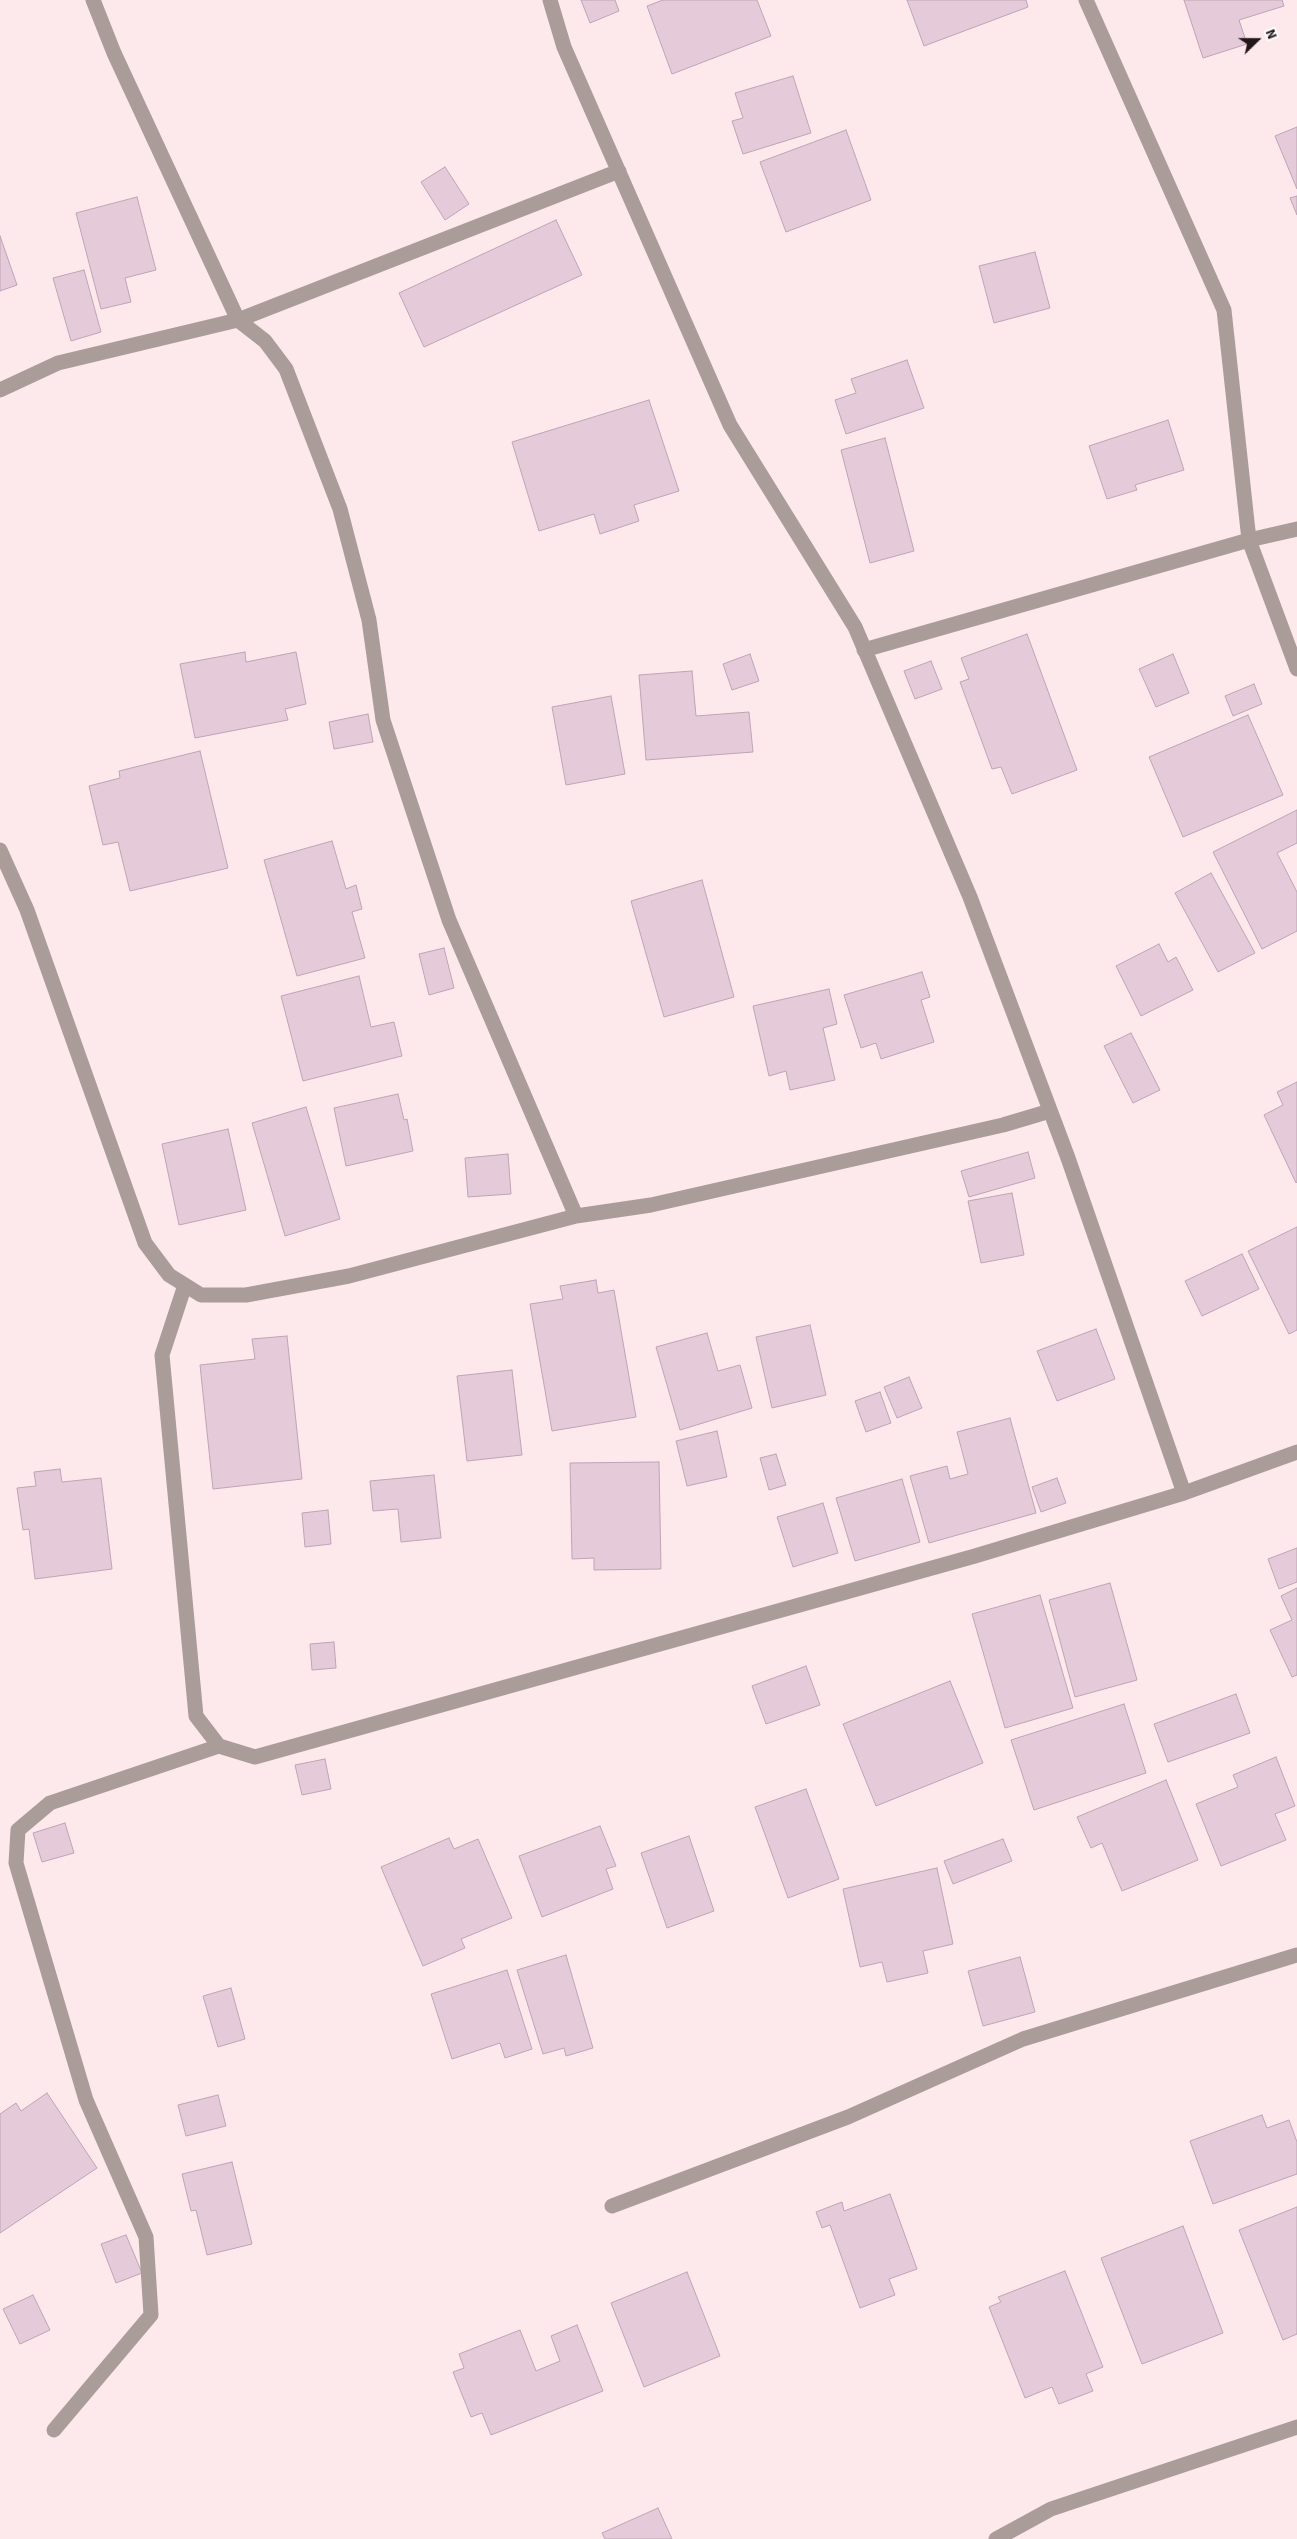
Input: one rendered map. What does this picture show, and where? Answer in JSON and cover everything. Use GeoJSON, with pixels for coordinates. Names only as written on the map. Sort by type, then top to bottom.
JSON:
{"type":"FeatureCollection","features":[{"type":"Feature","properties":{"kind":"street"},"geometry":{"type":"LineString","coordinates":[[93,0],[114,53],[238,320],[265,341],[286,369],[340,509],[370,620],[383,720],[448,920],[576,1216]]}},
{"type":"Feature","properties":{"kind":"street"},"geometry":{"type":"LineString","coordinates":[[550,0],[564,47],[730,425],[855,627],[970,897],[1050,1111],[1184,1493]]}},
{"type":"Feature","properties":{"kind":"street"},"geometry":{"type":"LineString","coordinates":[[1086,0],[1224,310],[1249,540],[1297,669]]}},
{"type":"Feature","properties":{"kind":"street"},"geometry":{"type":"LineString","coordinates":[[0,390],[58,363],[238,320],[619,172]]}},
{"type":"Feature","properties":{"kind":"street"},"geometry":{"type":"LineString","coordinates":[[864,650],[1249,540],[1297,529]]}},
{"type":"Feature","properties":{"kind":"street"},"geometry":{"type":"LineString","coordinates":[[0,850],[27,910],[145,1243],[169,1275],[200,1295],[246,1295],[349,1276],[576,1216],[651,1205],[1003,1125],[1050,1111]]}},
{"type":"Feature","properties":{"kind":"street"},"geometry":{"type":"LineString","coordinates":[[185,1285],[162,1355],[196,1716],[219,1746],[254,1757],[965,1558],[1184,1493],[1297,1452]]}},
{"type":"Feature","properties":{"kind":"street"},"geometry":{"type":"LineString","coordinates":[[54,2430],[150,2316],[146,2237],[86,2100],[16,1863],[18,1830],[50,1803],[219,1746]]}},
{"type":"Feature","properties":{"kind":"street"},"geometry":{"type":"LineString","coordinates":[[612,2206],[848,2117],[1023,2039],[1297,1954]]}},
{"type":"Feature","properties":{"kind":"street"},"geometry":{"type":"LineString","coordinates":[[996,2539],[1051,2509],[1297,2428]]}},
{"type":"Feature","properties":{"kind":"building"},"geometry":{"type":"Polygon","coordinates":[[[581,0],[615,0],[619,11],[590,23],[581,0]]]}},
{"type":"Feature","properties":{"kind":"building"},"geometry":{"type":"Polygon","coordinates":[[[663,0],[757,0],[771,36],[672,74],[647,6],[663,0]]]}},
{"type":"Feature","properties":{"kind":"building"},"geometry":{"type":"Polygon","coordinates":[[[907,0],[1026,0],[1028,7],[924,46],[907,0]]]}},
{"type":"Feature","properties":{"kind":"building"},"geometry":{"type":"Polygon","coordinates":[[[1184,0],[1282,0],[1284,6],[1239,20],[1247,44],[1203,58],[1184,0]]]}},
{"type":"Feature","properties":{"kind":"building"},"geometry":{"type":"Polygon","coordinates":[[[793,76],[811,133],[743,154],[732,121],[743,118],[735,93],[793,76]]]}},
{"type":"Feature","properties":{"kind":"building"},"geometry":{"type":"Polygon","coordinates":[[[1297,127],[1297,189],[1275,136],[1297,127]]]}},
{"type":"Feature","properties":{"kind":"building"},"geometry":{"type":"Polygon","coordinates":[[[846,130],[871,200],[786,232],[760,162],[846,130]]]}},
{"type":"Feature","properties":{"kind":"building"},"geometry":{"type":"Polygon","coordinates":[[[445,167],[469,204],[445,220],[421,182],[445,167]]]}},
{"type":"Feature","properties":{"kind":"building"},"geometry":{"type":"Polygon","coordinates":[[[1297,196],[1297,215],[1290,198],[1297,196]]]}},
{"type":"Feature","properties":{"kind":"building"},"geometry":{"type":"Polygon","coordinates":[[[137,197],[156,270],[125,278],[131,302],[101,309],[76,213],[137,197]]]}},
{"type":"Feature","properties":{"kind":"building"},"geometry":{"type":"Polygon","coordinates":[[[556,220],[582,275],[424,347],[399,293],[556,220]]]}},
{"type":"Feature","properties":{"kind":"building"},"geometry":{"type":"Polygon","coordinates":[[[0,236],[17,285],[0,291],[0,236]]]}},
{"type":"Feature","properties":{"kind":"building"},"geometry":{"type":"Polygon","coordinates":[[[1035,252],[1050,308],[994,323],[979,266],[1035,252]]]}},
{"type":"Feature","properties":{"kind":"building"},"geometry":{"type":"Polygon","coordinates":[[[84,270],[101,332],[71,341],[53,278],[84,270]]]}},
{"type":"Feature","properties":{"kind":"building"},"geometry":{"type":"Polygon","coordinates":[[[907,360],[924,408],[846,434],[835,400],[856,393],[851,379],[907,360]]]}},
{"type":"Feature","properties":{"kind":"building"},"geometry":{"type":"Polygon","coordinates":[[[649,400],[679,491],[634,505],[639,521],[600,534],[594,514],[539,531],[512,442],[649,400]]]}},
{"type":"Feature","properties":{"kind":"building"},"geometry":{"type":"Polygon","coordinates":[[[1168,420],[1184,470],[1135,485],[1137,490],[1107,499],[1089,446],[1168,420]]]}},
{"type":"Feature","properties":{"kind":"building"},"geometry":{"type":"Polygon","coordinates":[[[885,438],[914,551],[870,563],[841,450],[885,438]]]}},
{"type":"Feature","properties":{"kind":"building"},"geometry":{"type":"Polygon","coordinates":[[[1027,634],[1077,770],[1012,794],[1001,767],[992,769],[960,682],[969,679],[961,658],[1027,634]]]}},
{"type":"Feature","properties":{"kind":"building"},"geometry":{"type":"Polygon","coordinates":[[[245,652],[246,662],[296,652],[306,704],[285,709],[288,720],[195,738],[180,664],[245,652]]]}},
{"type":"Feature","properties":{"kind":"building"},"geometry":{"type":"Polygon","coordinates":[[[750,654],[759,681],[732,690],[723,664],[750,654]]]}},
{"type":"Feature","properties":{"kind":"building"},"geometry":{"type":"Polygon","coordinates":[[[1173,654],[1189,693],[1156,707],[1139,669],[1173,654]]]}},
{"type":"Feature","properties":{"kind":"building"},"geometry":{"type":"Polygon","coordinates":[[[931,661],[942,689],[915,699],[904,671],[931,661]]]}},
{"type":"Feature","properties":{"kind":"building"},"geometry":{"type":"Polygon","coordinates":[[[692,671],[696,716],[749,712],[753,752],[646,760],[639,675],[692,671]]]}},
{"type":"Feature","properties":{"kind":"building"},"geometry":{"type":"Polygon","coordinates":[[[1254,684],[1262,704],[1233,716],[1225,696],[1254,684]]]}},
{"type":"Feature","properties":{"kind":"building"},"geometry":{"type":"Polygon","coordinates":[[[611,696],[625,774],[566,785],[552,707],[611,696]]]}},
{"type":"Feature","properties":{"kind":"building"},"geometry":{"type":"Polygon","coordinates":[[[368,714],[373,742],[334,749],[329,722],[368,714]]]}},
{"type":"Feature","properties":{"kind":"building"},"geometry":{"type":"Polygon","coordinates":[[[1248,715],[1283,795],[1183,837],[1149,757],[1248,715]]]}},
{"type":"Feature","properties":{"kind":"building"},"geometry":{"type":"Polygon","coordinates":[[[200,751],[228,868],[130,891],[118,842],[103,845],[89,786],[120,778],[119,771],[200,751]]]}},
{"type":"Feature","properties":{"kind":"building"},"geometry":{"type":"Polygon","coordinates":[[[1297,810],[1297,843],[1277,853],[1297,892],[1297,931],[1262,949],[1213,852],[1297,810]]]}},
{"type":"Feature","properties":{"kind":"building"},"geometry":{"type":"Polygon","coordinates":[[[332,841],[346,889],[356,885],[362,909],[352,912],[365,958],[297,976],[264,860],[332,841]]]}},
{"type":"Feature","properties":{"kind":"building"},"geometry":{"type":"Polygon","coordinates":[[[1211,873],[1255,953],[1218,972],[1175,893],[1211,873]]]}},
{"type":"Feature","properties":{"kind":"building"},"geometry":{"type":"Polygon","coordinates":[[[702,880],[734,997],[664,1017],[631,901],[702,880]]]}},
{"type":"Feature","properties":{"kind":"building"},"geometry":{"type":"Polygon","coordinates":[[[1159,944],[1168,962],[1176,957],[1193,990],[1141,1016],[1116,966],[1159,944]]]}},
{"type":"Feature","properties":{"kind":"building"},"geometry":{"type":"Polygon","coordinates":[[[444,948],[454,988],[429,995],[419,954],[444,948]]]}},
{"type":"Feature","properties":{"kind":"building"},"geometry":{"type":"Polygon","coordinates":[[[922,972],[930,997],[921,1000],[934,1042],[881,1059],[876,1043],[861,1048],[844,995],[922,972]]]}},
{"type":"Feature","properties":{"kind":"building"},"geometry":{"type":"Polygon","coordinates":[[[359,976],[371,1027],[394,1022],[402,1056],[303,1081],[281,996],[359,976]]]}},
{"type":"Feature","properties":{"kind":"building"},"geometry":{"type":"Polygon","coordinates":[[[829,989],[837,1024],[823,1028],[835,1080],[790,1090],[786,1071],[769,1076],[753,1006],[829,989]]]}},
{"type":"Feature","properties":{"kind":"building"},"geometry":{"type":"Polygon","coordinates":[[[1131,1033],[1160,1090],[1133,1103],[1104,1046],[1131,1033]]]}},
{"type":"Feature","properties":{"kind":"building"},"geometry":{"type":"Polygon","coordinates":[[[1297,1082],[1296,1183],[1264,1115],[1283,1105],[1277,1092],[1297,1082]]]}},
{"type":"Feature","properties":{"kind":"building"},"geometry":{"type":"Polygon","coordinates":[[[398,1094],[404,1120],[407,1119],[413,1151],[346,1166],[334,1108],[398,1094]]]}},
{"type":"Feature","properties":{"kind":"building"},"geometry":{"type":"Polygon","coordinates":[[[306,1107],[340,1219],[285,1236],[252,1123],[306,1107]]]}},
{"type":"Feature","properties":{"kind":"building"},"geometry":{"type":"Polygon","coordinates":[[[228,1129],[246,1210],[179,1225],[162,1144],[228,1129]]]}},
{"type":"Feature","properties":{"kind":"building"},"geometry":{"type":"Polygon","coordinates":[[[1028,1152],[1035,1178],[969,1197],[961,1171],[1028,1152]]]}},
{"type":"Feature","properties":{"kind":"building"},"geometry":{"type":"Polygon","coordinates":[[[508,1154],[511,1194],[468,1197],[465,1158],[508,1154]]]}},
{"type":"Feature","properties":{"kind":"building"},"geometry":{"type":"Polygon","coordinates":[[[1012,1193],[1024,1255],[981,1263],[968,1201],[1012,1193]]]}},
{"type":"Feature","properties":{"kind":"building"},"geometry":{"type":"Polygon","coordinates":[[[1297,1227],[1297,1330],[1289,1334],[1248,1251],[1297,1227]]]}},
{"type":"Feature","properties":{"kind":"building"},"geometry":{"type":"Polygon","coordinates":[[[1242,1254],[1259,1289],[1202,1316],[1185,1281],[1242,1254]]]}},
{"type":"Feature","properties":{"kind":"building"},"geometry":{"type":"Polygon","coordinates":[[[596,1280],[598,1293],[614,1290],[636,1417],[552,1431],[530,1304],[563,1299],[560,1286],[596,1280]]]}},
{"type":"Feature","properties":{"kind":"building"},"geometry":{"type":"Polygon","coordinates":[[[810,1325],[826,1395],[772,1408],[756,1337],[810,1325]]]}},
{"type":"Feature","properties":{"kind":"building"},"geometry":{"type":"Polygon","coordinates":[[[1096,1329],[1115,1379],[1057,1401],[1037,1351],[1096,1329]]]}},
{"type":"Feature","properties":{"kind":"building"},"geometry":{"type":"Polygon","coordinates":[[[707,1333],[718,1371],[740,1365],[752,1408],[680,1430],[656,1347],[707,1333]]]}},
{"type":"Feature","properties":{"kind":"building"},"geometry":{"type":"Polygon","coordinates":[[[287,1336],[302,1479],[213,1489],[200,1365],[255,1359],[252,1339],[287,1336]]]}},
{"type":"Feature","properties":{"kind":"building"},"geometry":{"type":"Polygon","coordinates":[[[512,1370],[522,1455],[467,1461],[457,1376],[512,1370]]]}},
{"type":"Feature","properties":{"kind":"building"},"geometry":{"type":"Polygon","coordinates":[[[909,1377],[922,1408],[897,1418],[884,1387],[909,1377]]]}},
{"type":"Feature","properties":{"kind":"building"},"geometry":{"type":"Polygon","coordinates":[[[880,1392],[891,1423],[866,1432],[855,1401],[880,1392]]]}},
{"type":"Feature","properties":{"kind":"building"},"geometry":{"type":"Polygon","coordinates":[[[1010,1418],[1036,1513],[929,1543],[910,1476],[947,1466],[950,1479],[968,1474],[957,1432],[1010,1418]]]}},
{"type":"Feature","properties":{"kind":"building"},"geometry":{"type":"Polygon","coordinates":[[[717,1431],[727,1477],[687,1486],[676,1441],[717,1431]]]}},
{"type":"Feature","properties":{"kind":"building"},"geometry":{"type":"Polygon","coordinates":[[[776,1454],[786,1485],[769,1490],[760,1458],[776,1454]]]}},
{"type":"Feature","properties":{"kind":"building"},"geometry":{"type":"Polygon","coordinates":[[[659,1462],[661,1569],[594,1570],[594,1558],[572,1559],[570,1463],[659,1462]]]}},
{"type":"Feature","properties":{"kind":"building"},"geometry":{"type":"Polygon","coordinates":[[[60,1469],[62,1482],[101,1478],[112,1569],[35,1579],[29,1529],[23,1530],[17,1488],[36,1486],[34,1472],[60,1469]]]}},
{"type":"Feature","properties":{"kind":"building"},"geometry":{"type":"Polygon","coordinates":[[[434,1475],[441,1538],[401,1542],[398,1509],[373,1511],[370,1481],[434,1475]]]}},
{"type":"Feature","properties":{"kind":"building"},"geometry":{"type":"Polygon","coordinates":[[[1057,1478],[1066,1503],[1041,1512],[1032,1487],[1057,1478]]]}},
{"type":"Feature","properties":{"kind":"building"},"geometry":{"type":"Polygon","coordinates":[[[902,1479],[920,1542],[855,1561],[836,1498],[902,1479]]]}},
{"type":"Feature","properties":{"kind":"building"},"geometry":{"type":"Polygon","coordinates":[[[823,1503],[838,1553],[793,1567],[777,1517],[823,1503]]]}},
{"type":"Feature","properties":{"kind":"building"},"geometry":{"type":"Polygon","coordinates":[[[328,1510],[331,1544],[305,1547],[302,1513],[328,1510]]]}},
{"type":"Feature","properties":{"kind":"building"},"geometry":{"type":"Polygon","coordinates":[[[1297,1548],[1297,1582],[1279,1589],[1268,1559],[1297,1548]]]}},
{"type":"Feature","properties":{"kind":"building"},"geometry":{"type":"Polygon","coordinates":[[[1110,1583],[1137,1680],[1075,1697],[1049,1600],[1110,1583]]]}},
{"type":"Feature","properties":{"kind":"building"},"geometry":{"type":"Polygon","coordinates":[[[1297,1588],[1297,1675],[1292,1677],[1270,1630],[1292,1620],[1281,1596],[1297,1588]]]}},
{"type":"Feature","properties":{"kind":"building"},"geometry":{"type":"Polygon","coordinates":[[[1040,1595],[1073,1708],[1005,1728],[972,1614],[1040,1595]]]}},
{"type":"Feature","properties":{"kind":"building"},"geometry":{"type":"Polygon","coordinates":[[[334,1642],[336,1668],[312,1670],[310,1644],[334,1642]]]}},
{"type":"Feature","properties":{"kind":"building"},"geometry":{"type":"Polygon","coordinates":[[[806,1666],[820,1705],[766,1724],[752,1686],[806,1666]]]}},
{"type":"Feature","properties":{"kind":"building"},"geometry":{"type":"Polygon","coordinates":[[[950,1681],[983,1763],[876,1806],[843,1724],[950,1681]]]}},
{"type":"Feature","properties":{"kind":"building"},"geometry":{"type":"Polygon","coordinates":[[[1236,1694],[1250,1733],[1168,1762],[1154,1724],[1236,1694]]]}},
{"type":"Feature","properties":{"kind":"building"},"geometry":{"type":"Polygon","coordinates":[[[1124,1704],[1146,1773],[1034,1810],[1011,1740],[1124,1704]]]}},
{"type":"Feature","properties":{"kind":"building"},"geometry":{"type":"Polygon","coordinates":[[[1276,1757],[1295,1806],[1275,1814],[1286,1840],[1221,1866],[1196,1804],[1238,1787],[1233,1775],[1276,1757]]]}},
{"type":"Feature","properties":{"kind":"building"},"geometry":{"type":"Polygon","coordinates":[[[325,1759],[331,1789],[302,1795],[295,1765],[325,1759]]]}},
{"type":"Feature","properties":{"kind":"building"},"geometry":{"type":"Polygon","coordinates":[[[1166,1780],[1198,1860],[1122,1891],[1102,1843],[1091,1848],[1077,1817],[1166,1780]]]}},
{"type":"Feature","properties":{"kind":"building"},"geometry":{"type":"Polygon","coordinates":[[[806,1789],[839,1879],[788,1898],[755,1807],[806,1789]]]}},
{"type":"Feature","properties":{"kind":"building"},"geometry":{"type":"Polygon","coordinates":[[[65,1823],[74,1853],[42,1862],[33,1833],[65,1823]]]}},
{"type":"Feature","properties":{"kind":"building"},"geometry":{"type":"Polygon","coordinates":[[[600,1826],[616,1866],[606,1869],[613,1889],[542,1917],[519,1856],[600,1826]]]}},
{"type":"Feature","properties":{"kind":"building"},"geometry":{"type":"Polygon","coordinates":[[[689,1836],[714,1911],[667,1928],[641,1853],[689,1836]]]}},
{"type":"Feature","properties":{"kind":"building"},"geometry":{"type":"Polygon","coordinates":[[[449,1838],[454,1849],[478,1839],[512,1918],[461,1939],[465,1948],[423,1966],[381,1867],[449,1838]]]}},
{"type":"Feature","properties":{"kind":"building"},"geometry":{"type":"Polygon","coordinates":[[[1003,1839],[1012,1861],[953,1884],[944,1861],[1003,1839]]]}},
{"type":"Feature","properties":{"kind":"building"},"geometry":{"type":"Polygon","coordinates":[[[937,1868],[953,1944],[923,1951],[928,1973],[887,1982],[882,1962],[860,1967],[843,1889],[937,1868]]]}},
{"type":"Feature","properties":{"kind":"building"},"geometry":{"type":"Polygon","coordinates":[[[566,1955],[593,2048],[566,2056],[564,2048],[543,2054],[517,1970],[566,1955]]]}},
{"type":"Feature","properties":{"kind":"building"},"geometry":{"type":"Polygon","coordinates":[[[1020,1957],[1035,2012],[983,2026],[968,1971],[1020,1957]]]}},
{"type":"Feature","properties":{"kind":"building"},"geometry":{"type":"Polygon","coordinates":[[[507,1970],[532,2049],[505,2058],[500,2043],[452,2059],[431,1994],[507,1970]]]}},
{"type":"Feature","properties":{"kind":"building"},"geometry":{"type":"Polygon","coordinates":[[[231,1988],[245,2039],[218,2047],[203,1996],[231,1988]]]}},
{"type":"Feature","properties":{"kind":"building"},"geometry":{"type":"Polygon","coordinates":[[[47,2093],[97,2168],[0,2233],[0,2114],[16,2103],[21,2111],[47,2093]]]}},
{"type":"Feature","properties":{"kind":"building"},"geometry":{"type":"Polygon","coordinates":[[[218,2095],[226,2126],[186,2136],[178,2105],[218,2095]]]}},
{"type":"Feature","properties":{"kind":"building"},"geometry":{"type":"Polygon","coordinates":[[[1262,2115],[1267,2128],[1289,2120],[1297,2142],[1297,2174],[1213,2204],[1190,2141],[1262,2115]]]}},
{"type":"Feature","properties":{"kind":"building"},"geometry":{"type":"Polygon","coordinates":[[[232,2162],[252,2244],[207,2255],[196,2210],[191,2211],[182,2174],[232,2162]]]}},
{"type":"Feature","properties":{"kind":"building"},"geometry":{"type":"Polygon","coordinates":[[[890,2194],[917,2269],[889,2279],[895,2295],[860,2308],[830,2225],[822,2228],[816,2212],[842,2202],[844,2211],[890,2194]]]}},
{"type":"Feature","properties":{"kind":"building"},"geometry":{"type":"Polygon","coordinates":[[[1297,2207],[1297,2334],[1283,2340],[1239,2230],[1297,2207]]]}},
{"type":"Feature","properties":{"kind":"building"},"geometry":{"type":"Polygon","coordinates":[[[1183,2226],[1223,2333],[1142,2364],[1101,2258],[1183,2226]]]}},
{"type":"Feature","properties":{"kind":"building"},"geometry":{"type":"Polygon","coordinates":[[[126,2235],[142,2273],[116,2283],[101,2244],[126,2235]]]}},
{"type":"Feature","properties":{"kind":"building"},"geometry":{"type":"Polygon","coordinates":[[[1065,2271],[1103,2367],[1086,2374],[1093,2391],[1059,2404],[1052,2387],[1025,2398],[989,2307],[1001,2302],[998,2297],[1065,2271]]]}},
{"type":"Feature","properties":{"kind":"building"},"geometry":{"type":"Polygon","coordinates":[[[687,2272],[720,2356],[644,2387],[611,2303],[687,2272]]]}},
{"type":"Feature","properties":{"kind":"building"},"geometry":{"type":"Polygon","coordinates":[[[33,2295],[50,2330],[20,2344],[3,2309],[33,2295]]]}},
{"type":"Feature","properties":{"kind":"building"},"geometry":{"type":"Polygon","coordinates":[[[577,2325],[603,2391],[491,2435],[482,2413],[471,2417],[453,2372],[464,2368],[459,2354],[520,2330],[536,2371],[560,2361],[551,2336],[577,2325]]]}},
{"type":"Feature","properties":{"kind":"building"},"geometry":{"type":"Polygon","coordinates":[[[658,2508],[672,2539],[605,2539],[602,2533],[658,2508]]]}}]}
